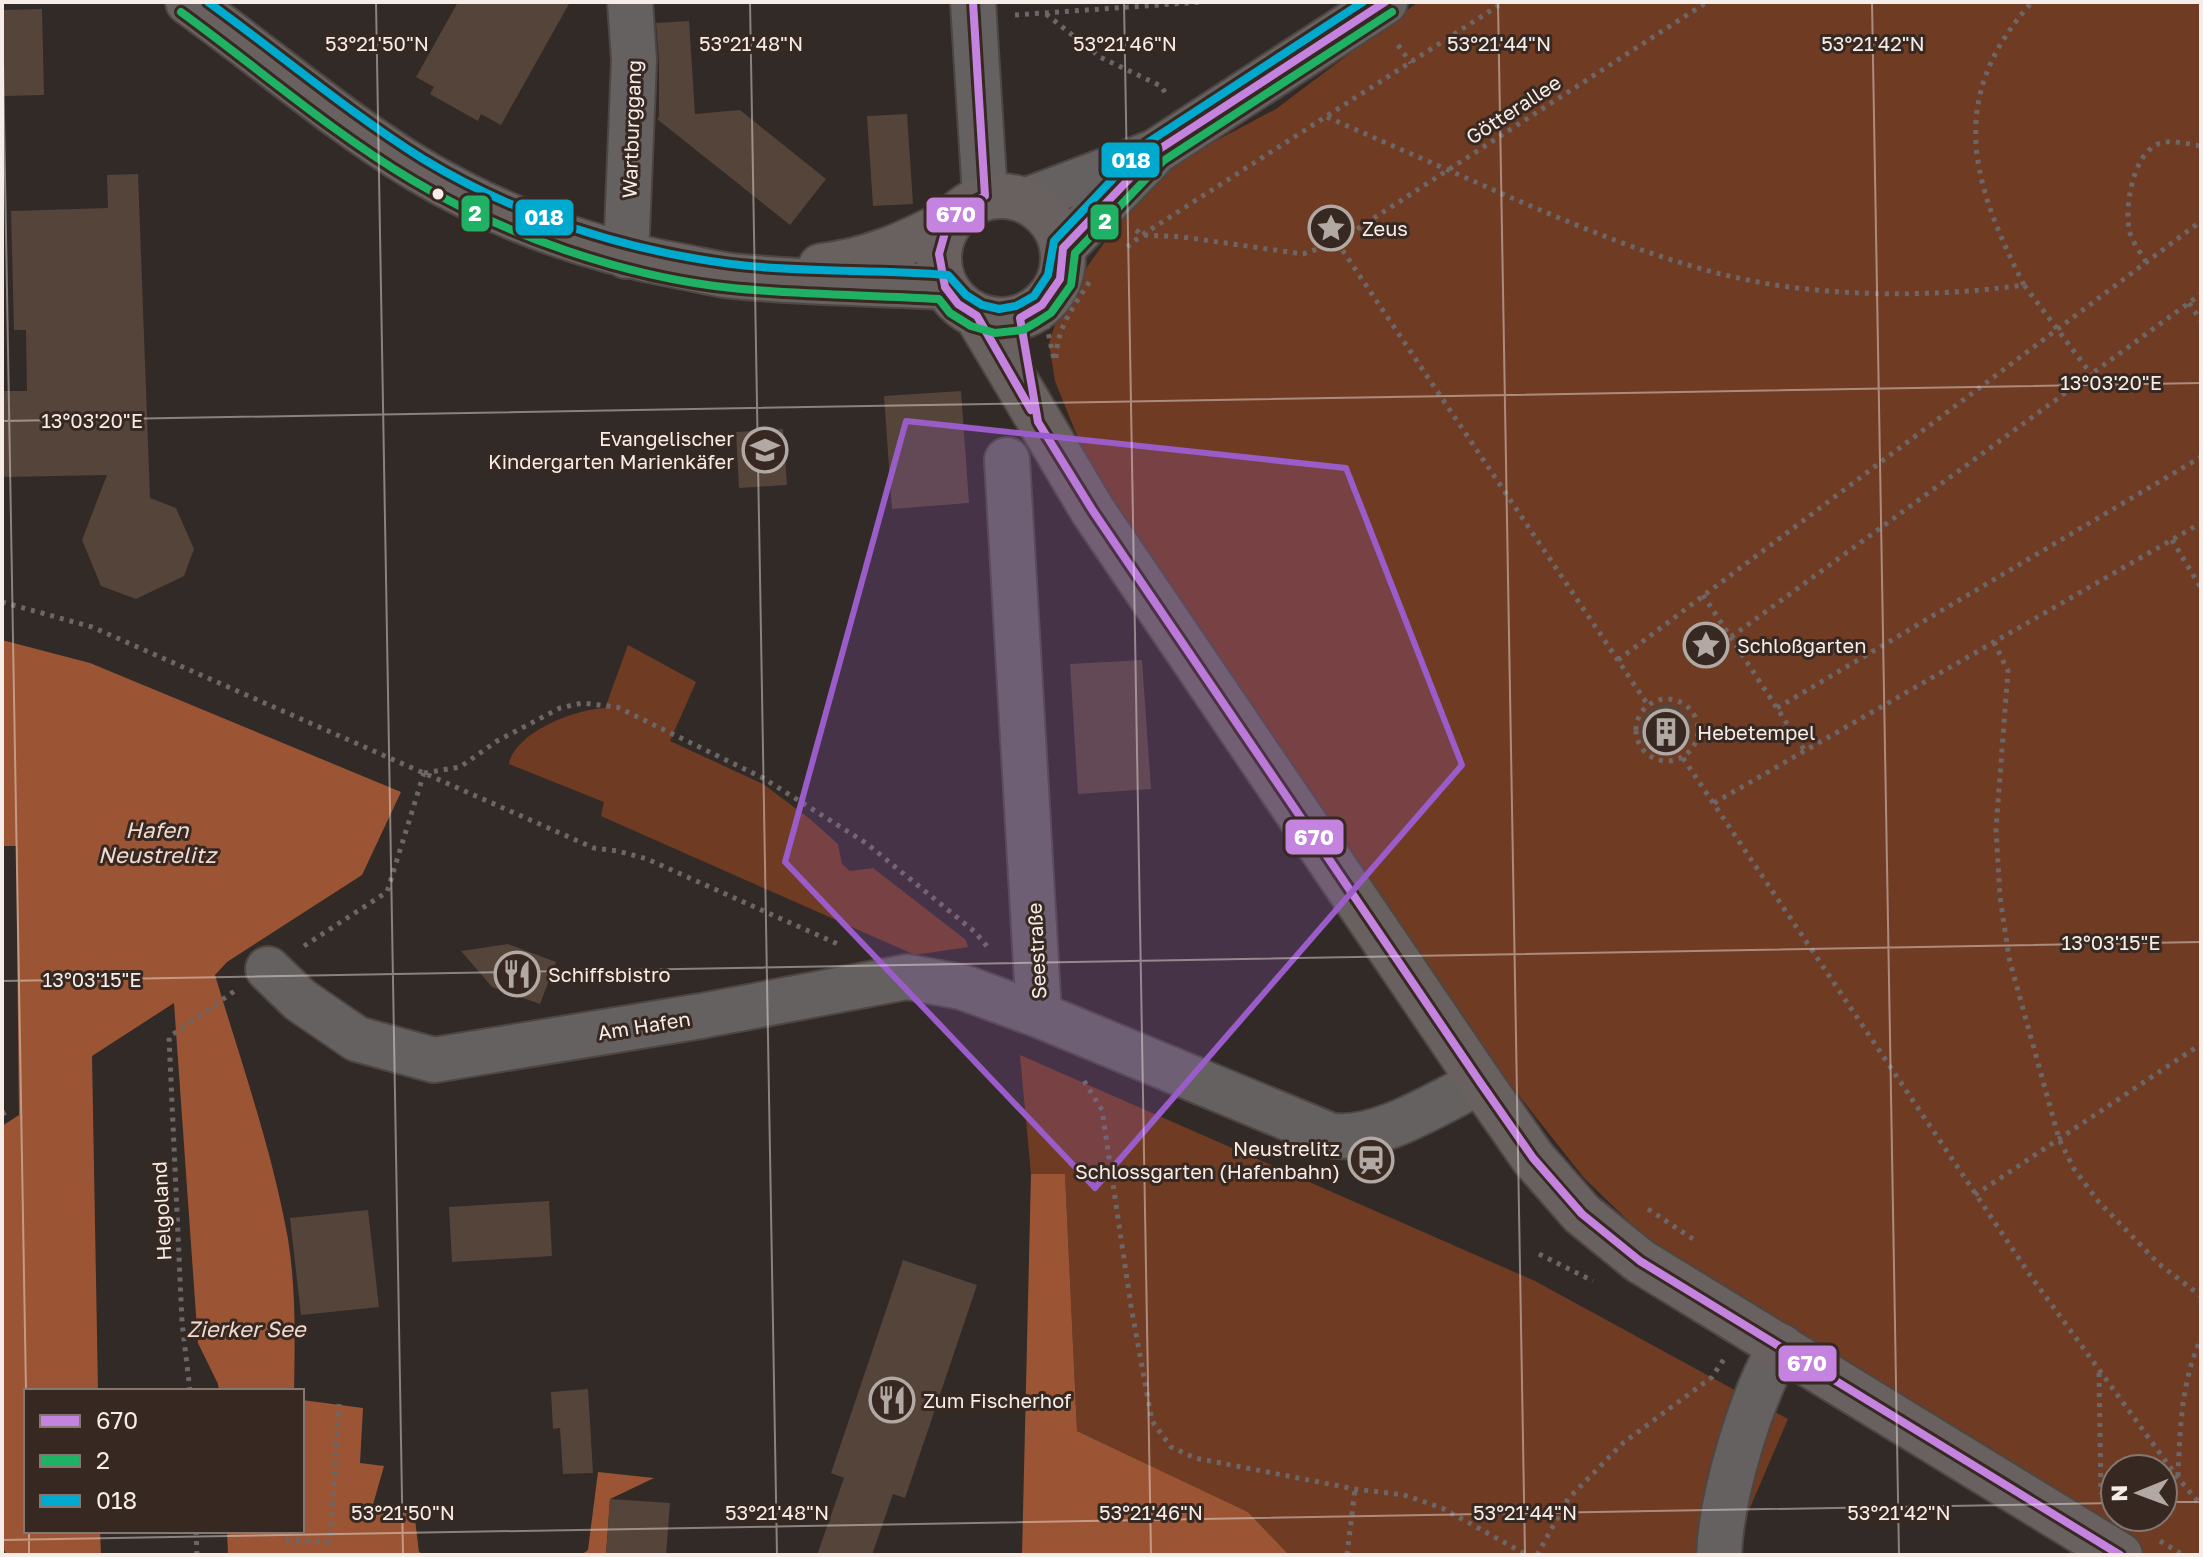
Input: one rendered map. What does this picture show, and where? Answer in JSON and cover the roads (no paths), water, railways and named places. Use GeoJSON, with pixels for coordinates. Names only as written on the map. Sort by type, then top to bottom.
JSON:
{"type":"FeatureCollection","features":[{"type":"Feature","properties":{"kind":"main road"},"geometry":{"type":"LineString","coordinates":[[188,2],[360,132],[419,170],[473,200],[546,231],[626,256],[731,276],[961,301],[998,321],[1031,311],[1079,261],[1051,219],[1006,198],[965,206],[948,222],[905,245],[849,263],[731,276]]}},
{"type":"Feature","properties":{"kind":"main road"},"geometry":{"type":"LineString","coordinates":[[948,222],[939,254],[961,301],[1093,511],[1480,1082],[1533,1158],[1582,1214],[1640,1261],[2120,1555]]}},
{"type":"Feature","properties":{"kind":"main road"},"geometry":{"type":"LineString","coordinates":[[1031,311],[1038,422]]}},
{"type":"Feature","properties":{"kind":"street","name":"Wartburggang"},"geometry":{"type":"LineString","coordinates":[[626,256],[634,60],[630,2]]}},
{"type":"Feature","properties":{"kind":"street"},"geometry":{"type":"LineString","coordinates":[[973,10],[1006,198],[1173,141],[1385,2]]}},
{"type":"Feature","properties":{"kind":"street"},"geometry":{"type":"LineString","coordinates":[[1079,261],[1173,141]]}},
{"type":"Feature","properties":{"kind":"street","name":"Seestraße"},"geometry":{"type":"LineString","coordinates":[[1007,460],[1039,1015],[1329,1135],[1343,1138],[1381,1129],[1480,1082]]}},
{"type":"Feature","properties":{"kind":"street","name":"Am Hafen"},"geometry":{"type":"LineString","coordinates":[[258,975],[357,1039],[434,1060],[701,1016],[907,977],[962,987],[1039,1015]]}},
{"type":"Feature","properties":{"kind":"street"},"geometry":{"type":"LineString","coordinates":[[1719,1555],[1738,1457],[1771,1363],[1781,1346]]}},
{"type":"Feature","properties":{"kind":"water","name":"Hafen Neustrelitz"},"geometry":{"type":"Polygon","coordinates":[[[2,640],[90,663],[401,792],[362,875],[227,962],[215,975],[265,1139],[288,1239],[294,1296],[294,1389],[219,1389],[198,1343],[174,1003],[92,1056],[98,1389],[24,1389],[24,1533],[100,1533],[101,1555],[7,1555],[2,1547],[2,1126],[19,1115],[16,846],[2,846],[2,640]]]}},
{"type":"Feature","properties":{"kind":"water"},"geometry":{"type":"Polygon","coordinates":[[[1031,1174],[1065,1174],[1077,1431],[1248,1512],[1289,1555],[1022,1555],[1031,1174]]]}},
{"type":"Feature","properties":{"kind":"water","name":"Zierker See"},"geometry":{"type":"Polygon","coordinates":[[[304,1400],[363,1408],[360,1463],[384,1466],[372,1508],[414,1511],[419,1552],[425,1555],[228,1555],[227,1533],[304,1533],[304,1400]]]}},
{"type":"Feature","properties":{"kind":"water"},"geometry":{"type":"Polygon","coordinates":[[[598,1472],[654,1478],[610,1499],[606,1555],[581,1555],[588,1550],[598,1472]]]}},
{"type":"Feature","properties":{"kind":"place","name":"Zeus"},"geometry":{"type":"Point","coordinates":[1331,228]}},
{"type":"Feature","properties":{"kind":"place","name":"Evangelischer Kindergarten Marienkäfer"},"geometry":{"type":"Point","coordinates":[765,450]}},
{"type":"Feature","properties":{"kind":"place","name":"Schloßgarten"},"geometry":{"type":"Point","coordinates":[1706,645]}},
{"type":"Feature","properties":{"kind":"place","name":"Hebetempel"},"geometry":{"type":"Point","coordinates":[1666,732]}},
{"type":"Feature","properties":{"kind":"place","name":"Schiffsbistro"},"geometry":{"type":"Point","coordinates":[517,974]}},
{"type":"Feature","properties":{"kind":"place","name":"Neustrelitz Schlossgarten (Hafenbahn)"},"geometry":{"type":"Point","coordinates":[1371,1160]}},
{"type":"Feature","properties":{"kind":"place","name":"Zum Fischerhof"},"geometry":{"type":"Point","coordinates":[892,1400]}}]}
